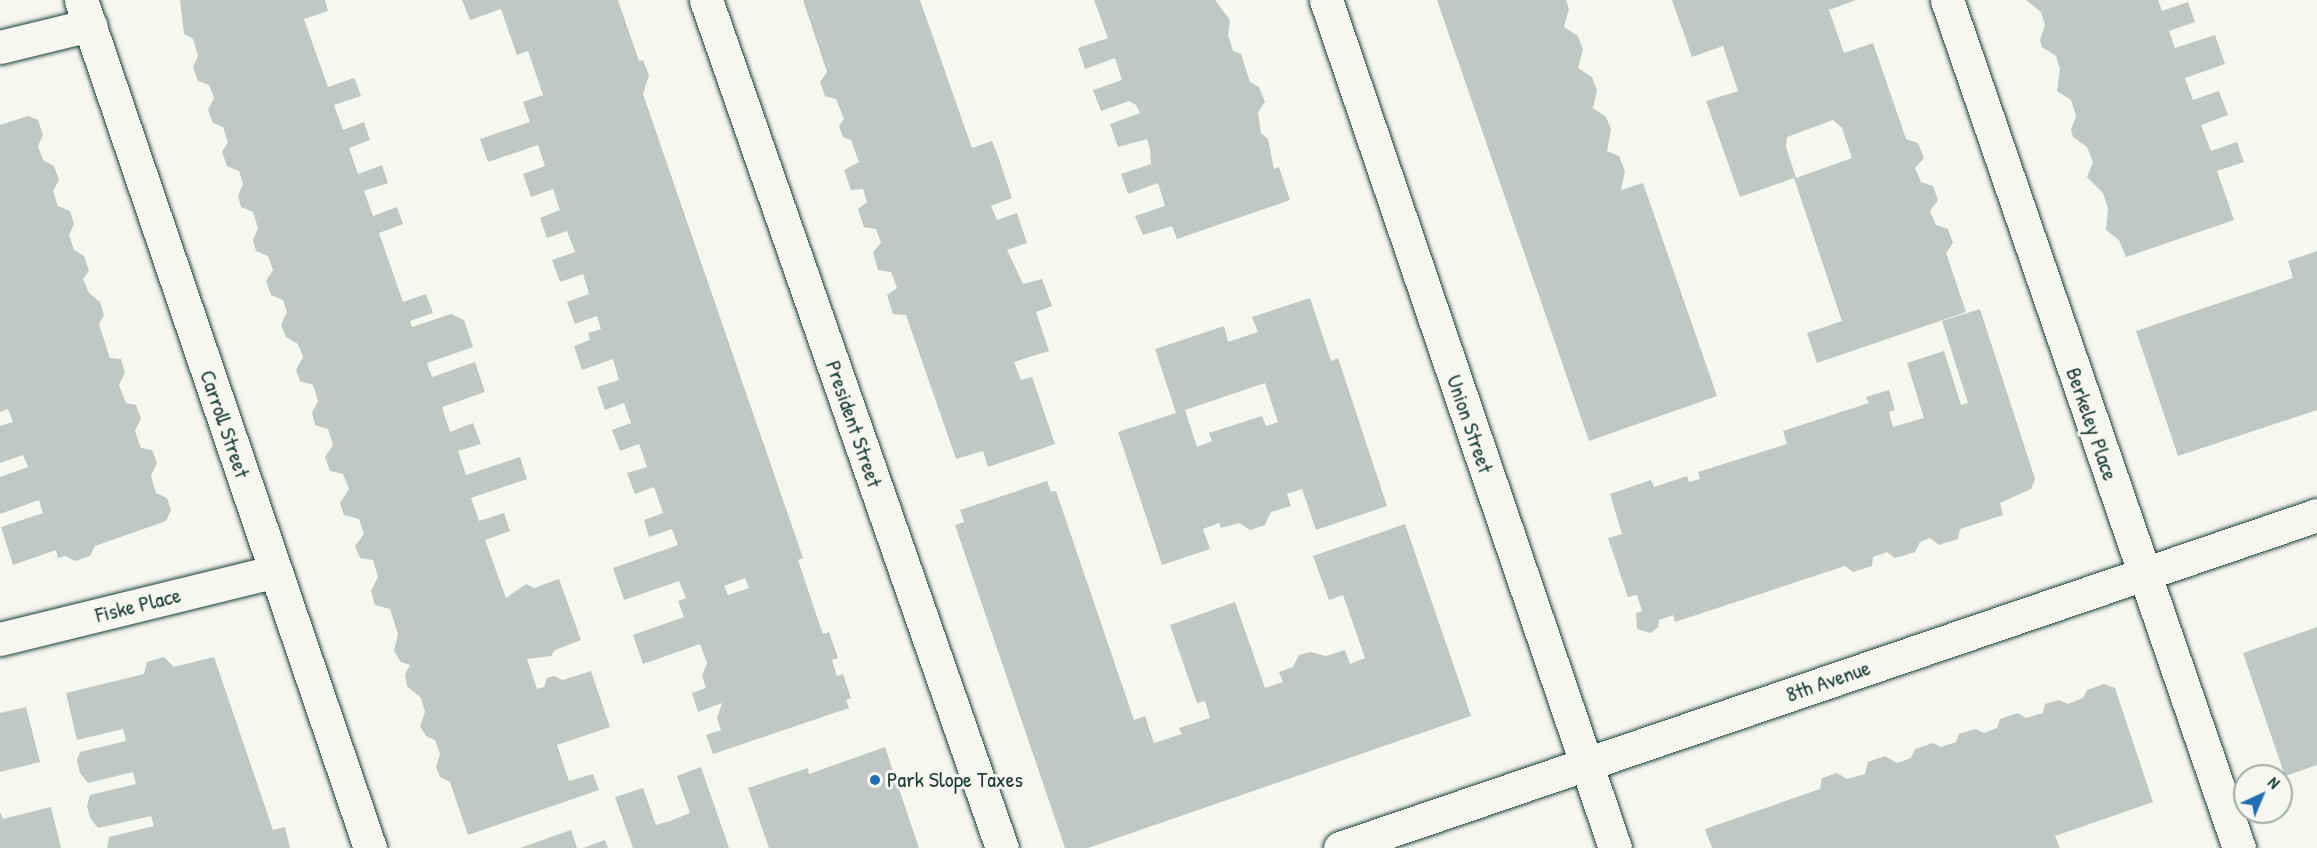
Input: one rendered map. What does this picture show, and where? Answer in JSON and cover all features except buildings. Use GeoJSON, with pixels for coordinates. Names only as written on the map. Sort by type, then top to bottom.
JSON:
{"type":"FeatureCollection","features":[{"type":"Feature","properties":{"kind":"street","name":"President Street"},"geometry":{"type":"LineString","coordinates":[[706,0],[1002,848]]}},
{"type":"Feature","properties":{"kind":"street","name":"Union Street"},"geometry":{"type":"LineString","coordinates":[[1326,0],[1615,848]]}},
{"type":"Feature","properties":{"kind":"street","name":"Berkeley Place"},"geometry":{"type":"LineString","coordinates":[[1947,0],[2239,848]]}},
{"type":"Feature","properties":{"kind":"street"},"geometry":{"type":"LineString","coordinates":[[0,47],[86,13]]}},
{"type":"Feature","properties":{"kind":"street","name":"Carroll Street"},"geometry":{"type":"LineString","coordinates":[[86,13],[370,848]]}},
{"type":"Feature","properties":{"kind":"street","name":"8th Avenue"},"geometry":{"type":"LineString","coordinates":[[1340,848],[2317,515]]}},
{"type":"Feature","properties":{"kind":"street","name":"Fiske Place"},"geometry":{"type":"LineString","coordinates":[[0,639],[276,571]]}},
{"type":"Feature","properties":{"kind":"place","name":"Park Slope Taxes"},"geometry":{"type":"Point","coordinates":[875,780]}}]}
